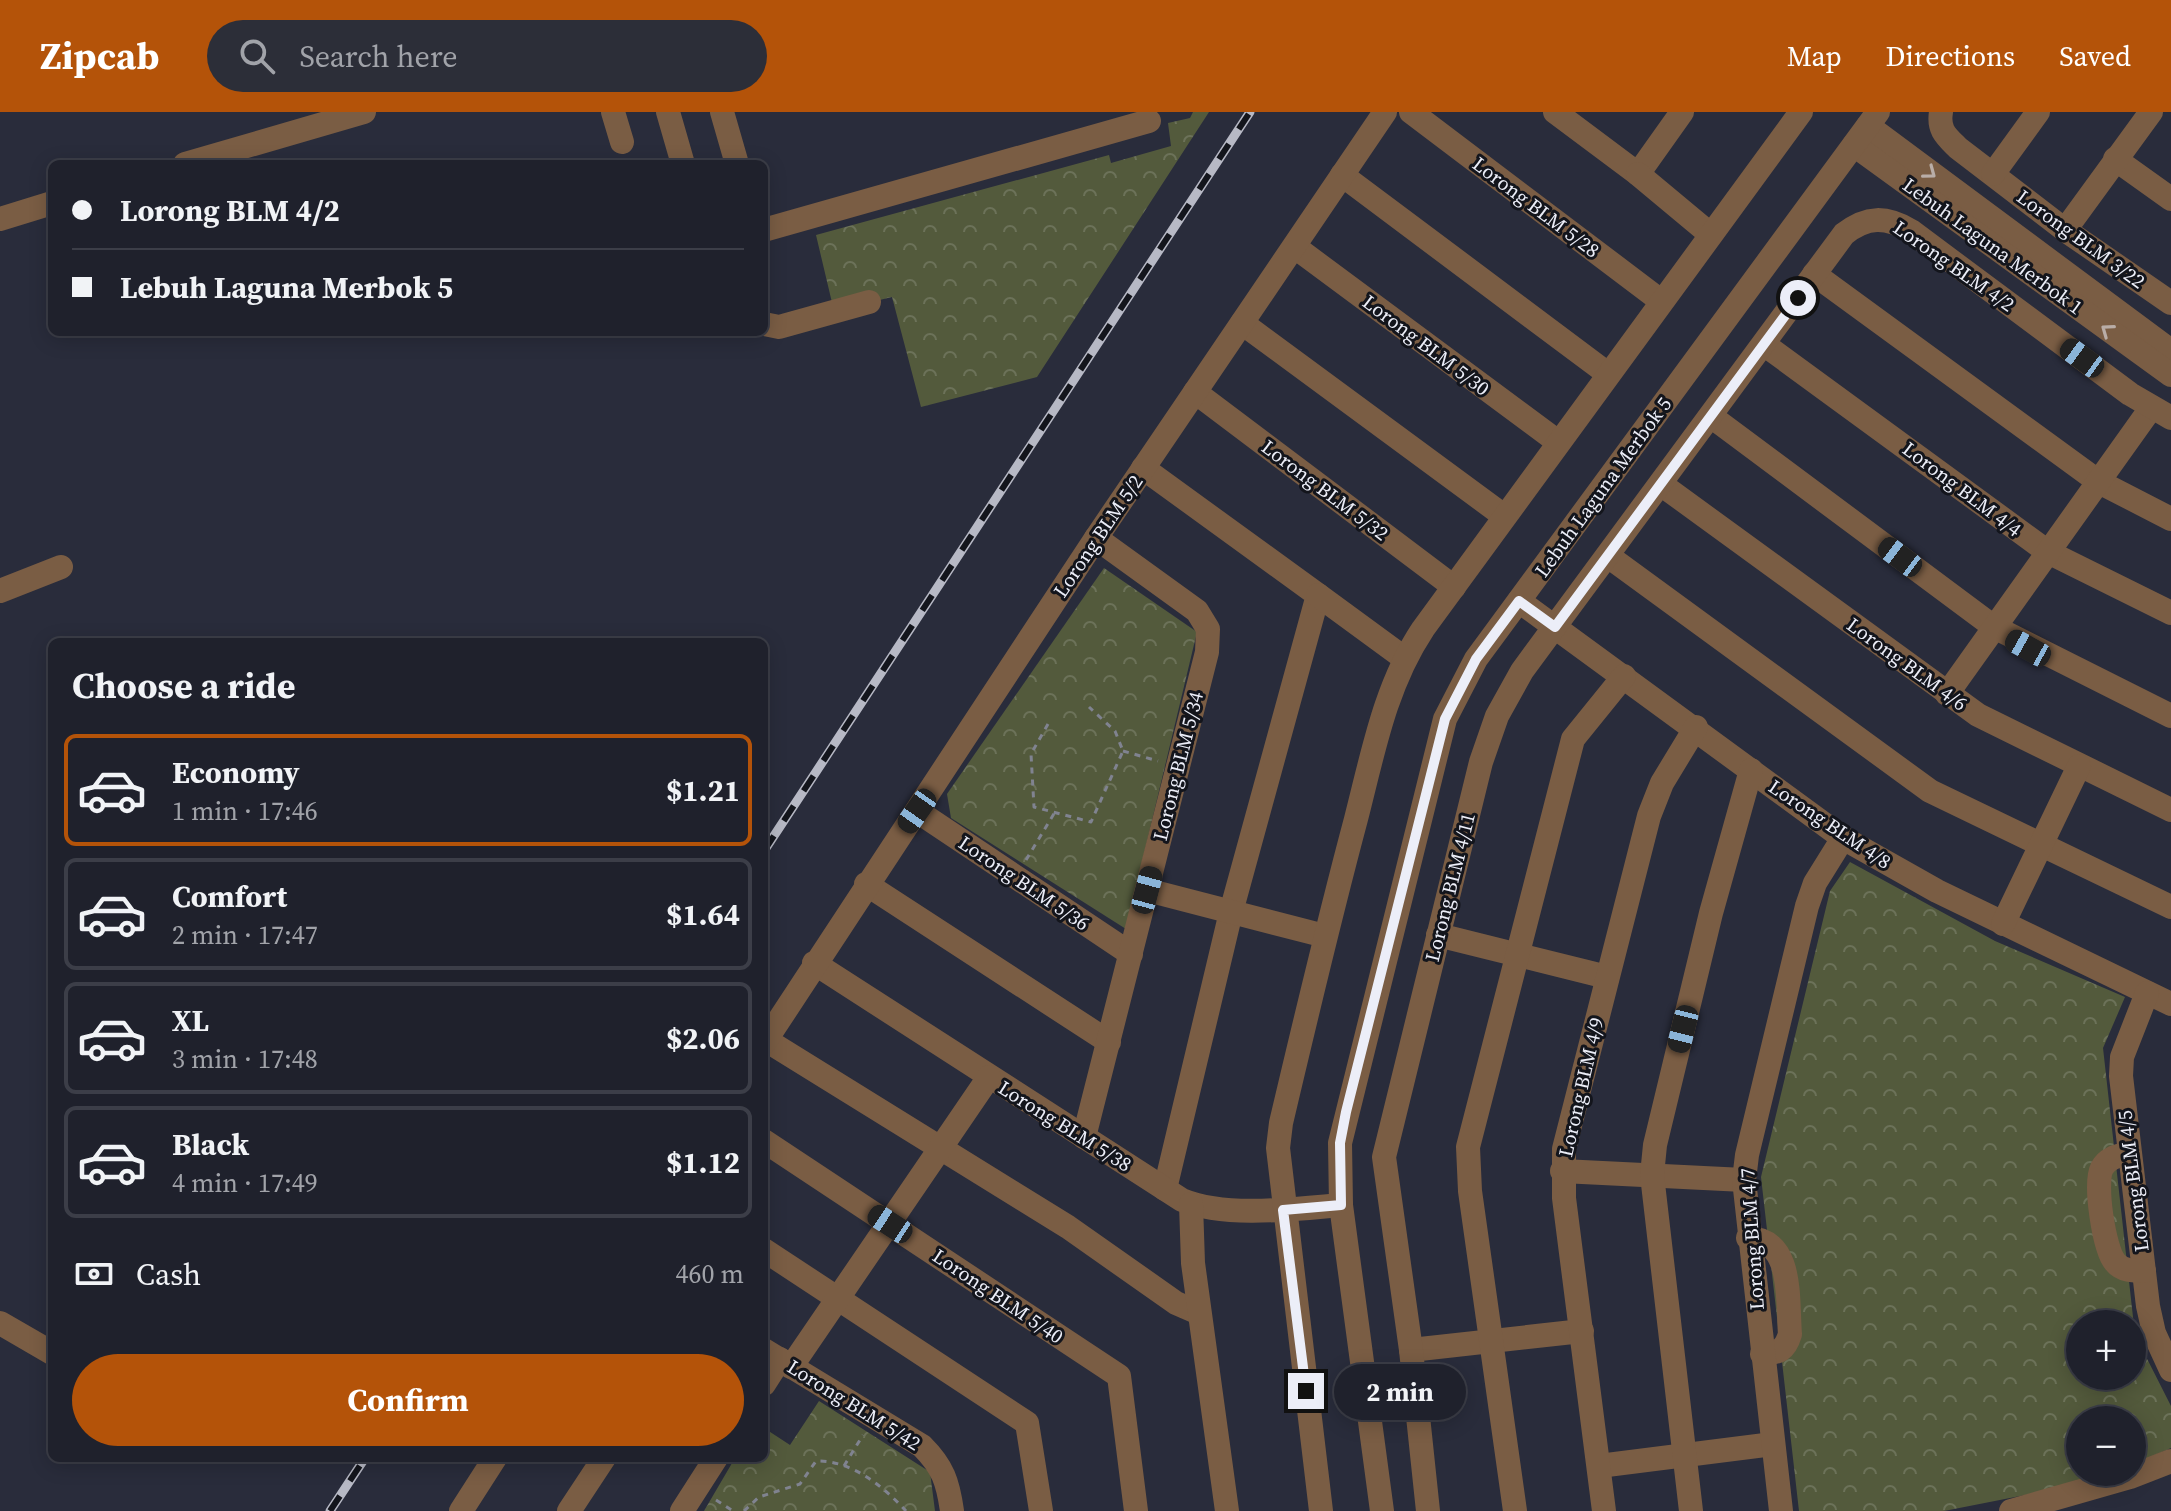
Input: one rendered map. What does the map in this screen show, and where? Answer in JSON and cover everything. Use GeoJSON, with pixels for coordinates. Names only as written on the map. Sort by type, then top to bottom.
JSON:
{"type":"FeatureCollection","features":[{"type":"Feature","properties":{"kind":"street"},"geometry":{"type":"LineString","coordinates":[[199,160],[364,112]]}},
{"type":"Feature","properties":{"kind":"street"},"geometry":{"type":"LineString","coordinates":[[613,112],[622,142]]}},
{"type":"Feature","properties":{"kind":"street"},"geometry":{"type":"LineString","coordinates":[[668,112],[682,160]]}},
{"type":"Feature","properties":{"kind":"street"},"geometry":{"type":"LineString","coordinates":[[722,112],[736,160]]}},
{"type":"Feature","properties":{"kind":"street","name":"Lorong BLM 5/2"},"geometry":{"type":"LineString","coordinates":[[768,1037],[1096,538],[1385,112]]}},
{"type":"Feature","properties":{"kind":"street","name":"Lorong BLM 5/28"},"geometry":{"type":"LineString","coordinates":[[1411,112],[1661,301]]}},
{"type":"Feature","properties":{"kind":"street"},"geometry":{"type":"LineString","coordinates":[[1555,112],[1638,174],[1710,234]]}},
{"type":"Feature","properties":{"kind":"street"},"geometry":{"type":"LineString","coordinates":[[1638,174],[1682,112]]}},
{"type":"Feature","properties":{"kind":"street"},"geometry":{"type":"LineString","coordinates":[[1321,1511],[1279,1175],[1281,1123],[1325,936],[1387,700],[1404,658],[1504,516],[1801,112]]}},
{"type":"Feature","properties":{"kind":"street"},"geometry":{"type":"LineString","coordinates":[[1993,174],[2038,112]]}},
{"type":"Feature","properties":{"kind":"street"},"geometry":{"type":"LineString","coordinates":[[2065,230],[2151,112]]}},
{"type":"Feature","properties":{"kind":"street","name":"Lorong BLM 3/22"},"geometry":{"type":"LineString","coordinates":[[1940,118],[1958,148],[2065,230],[2171,303]]}},
{"type":"Feature","properties":{"kind":"street"},"geometry":{"type":"LineString","coordinates":[[768,229],[1149,121]]}},
{"type":"Feature","properties":{"kind":"street","name":"Lebuh Laguna Merbok 1"},"geometry":{"type":"LineString","coordinates":[[1866,127],[2171,351]]}},
{"type":"Feature","properties":{"kind":"street","name":"Lebuh Laguna Merbok 1"},"geometry":{"type":"LineString","coordinates":[[1866,127],[2171,375]]}},
{"type":"Feature","properties":{"kind":"street","name":"Lebuh Laguna Merbok 5"},"geometry":{"type":"LineString","coordinates":[[1382,1511],[1341,1205],[1340,1143],[1445,719],[1476,659],[1866,127]]}},
{"type":"Feature","properties":{"kind":"street"},"geometry":{"type":"LineString","coordinates":[[2115,159],[2171,199]]}},
{"type":"Feature","properties":{"kind":"street"},"geometry":{"type":"LineString","coordinates":[[1342,175],[1608,374]]}},
{"type":"Feature","properties":{"kind":"street"},"geometry":{"type":"LineString","coordinates":[[0,219],[48,204]]}},
{"type":"Feature","properties":{"kind":"street","name":"Lorong BLM 4/2"},"geometry":{"type":"LineString","coordinates":[[1765,345],[1844,234],[1866,220],[1895,221],[2161,413]]}},
{"type":"Feature","properties":{"kind":"street","name":"Lorong BLM 5/30"},"geometry":{"type":"LineString","coordinates":[[1295,247],[1558,442]]}},
{"type":"Feature","properties":{"kind":"street"},"geometry":{"type":"LineString","coordinates":[[1814,274],[2099,482],[2171,519]]}},
{"type":"Feature","properties":{"kind":"street"},"geometry":{"type":"LineString","coordinates":[[768,325],[779,327],[869,302]]}},
{"type":"Feature","properties":{"kind":"street"},"geometry":{"type":"LineString","coordinates":[[1242,323],[1504,516]]}},
{"type":"Feature","properties":{"kind":"street","name":"Lorong BLM 4/11"},"geometry":{"type":"LineString","coordinates":[[1428,1511],[1411,1350],[1384,1157],[1481,762],[1497,716],[1522,671],[1765,345]]}},
{"type":"Feature","properties":{"kind":"street","name":"Lorong BLM 4/4"},"geometry":{"type":"LineString","coordinates":[[1765,345],[2048,552],[2171,613]]}},
{"type":"Feature","properties":{"kind":"street","name":"Lorong BLM 5/32"},"geometry":{"type":"LineString","coordinates":[[1195,392],[1454,587]]}},
{"type":"Feature","properties":{"kind":"street"},"geometry":{"type":"LineString","coordinates":[[1947,694],[2099,482],[2161,413]]}},
{"type":"Feature","properties":{"kind":"street"},"geometry":{"type":"LineString","coordinates":[[1712,417],[1994,627],[2028,648],[2171,716]]}},
{"type":"Feature","properties":{"kind":"street"},"geometry":{"type":"LineString","coordinates":[[1143,468],[1404,658]]}},
{"type":"Feature","properties":{"kind":"street","name":"Lorong BLM 4/6"},"geometry":{"type":"LineString","coordinates":[[1662,485],[1947,694],[2023,740],[2171,810]]}},
{"type":"Feature","properties":{"kind":"street","name":"Lorong BLM 5/34"},"geometry":{"type":"LineString","coordinates":[[1084,1137],[1179,767],[1207,652],[1208,629],[1197,611],[1096,538]]}},
{"type":"Feature","properties":{"kind":"street"},"geometry":{"type":"LineString","coordinates":[[1608,556],[1930,791],[2171,907]]}},
{"type":"Feature","properties":{"kind":"street"},"geometry":{"type":"LineString","coordinates":[[0,591],[61,567]]}},
{"type":"Feature","properties":{"kind":"street"},"geometry":{"type":"LineString","coordinates":[[1165,1189],[1231,912],[1318,595]]}},
{"type":"Feature","properties":{"kind":"street","name":"Lorong BLM 4/8"},"geometry":{"type":"LineString","coordinates":[[1519,601],[1696,727],[1843,838],[2003,924],[2171,1004]]}},
{"type":"Feature","properties":{"kind":"street"},"geometry":{"type":"LineString","coordinates":[[1515,1511],[1470,1191],[1468,1147],[1573,739],[1624,676]]}},
{"type":"Feature","properties":{"kind":"street","name":"Lorong BLM 4/9"},"geometry":{"type":"LineString","coordinates":[[1604,1511],[1562,1171],[1607,977],[1649,816],[1672,764],[1696,727]]}},
{"type":"Feature","properties":{"kind":"street"},"geometry":{"type":"LineString","coordinates":[[2003,924],[2043,847],[2079,766]]}},
{"type":"Feature","properties":{"kind":"street"},"geometry":{"type":"LineString","coordinates":[[1691,1511],[1652,1175],[1655,1145],[1700,959],[1751,770]]}},
{"type":"Feature","properties":{"kind":"street","name":"Lorong BLM 5/36"},"geometry":{"type":"LineString","coordinates":[[917,811],[1131,954]]}},
{"type":"Feature","properties":{"kind":"street","name":"Lorong BLM 4/7"},"geometry":{"type":"LineString","coordinates":[[1781,1511],[1748,1238],[1744,1180],[1747,1155],[1807,906],[1815,883],[1843,838]]}},
{"type":"Feature","properties":{"kind":"street"},"geometry":{"type":"LineString","coordinates":[[866,884],[1109,1042]]}},
{"type":"Feature","properties":{"kind":"street"},"geometry":{"type":"LineString","coordinates":[[1147,890],[1325,936]]}},
{"type":"Feature","properties":{"kind":"street"},"geometry":{"type":"LineString","coordinates":[[1438,935],[1607,977]]}},
{"type":"Feature","properties":{"kind":"street","name":"Lorong BLM 5/38"},"geometry":{"type":"LineString","coordinates":[[814,963],[1191,1204],[1283,1210],[1341,1205]]}},
{"type":"Feature","properties":{"kind":"street","name":"Lorong BLM 4/5"},"geometry":{"type":"LineString","coordinates":[[2147,993],[2122,1057],[2129,1153],[2144,1271],[2154,1333],[2171,1370]]}},
{"type":"Feature","properties":{"kind":"street"},"geometry":{"type":"LineString","coordinates":[[768,1044],[944,1148],[1068,1227],[1176,1303],[1199,1313]]}},
{"type":"Feature","properties":{"kind":"street"},"geometry":{"type":"LineString","coordinates":[[768,1377],[778,1359],[835,1299],[944,1148],[989,1077]]}},
{"type":"Feature","properties":{"kind":"street","name":"Lorong BLM 5/40"},"geometry":{"type":"LineString","coordinates":[[768,1144],[1119,1376],[1136,1511]]}},
{"type":"Feature","properties":{"kind":"street"},"geometry":{"type":"LineString","coordinates":[[2129,1153],[2112,1158],[2102,1168],[2098,1186],[2116,1265],[2129,1271],[2144,1271]]}},
{"type":"Feature","properties":{"kind":"street"},"geometry":{"type":"LineString","coordinates":[[1562,1171],[1744,1180]]}},
{"type":"Feature","properties":{"kind":"street"},"geometry":{"type":"LineString","coordinates":[[1191,1204],[1199,1313],[1227,1511]]}},
{"type":"Feature","properties":{"kind":"street"},"geometry":{"type":"LineString","coordinates":[[768,1253],[1027,1423],[1041,1511]]}},
{"type":"Feature","properties":{"kind":"street"},"geometry":{"type":"LineString","coordinates":[[0,1323],[48,1351]]}},
{"type":"Feature","properties":{"kind":"street"},"geometry":{"type":"LineString","coordinates":[[1411,1350],[1582,1331]]}},
{"type":"Feature","properties":{"kind":"street","name":"Lorong BLM 5/42"},"geometry":{"type":"LineString","coordinates":[[778,1359],[922,1446],[940,1464],[948,1482],[952,1511]]}},
{"type":"Feature","properties":{"kind":"street"},"geometry":{"type":"LineString","coordinates":[[1599,1466],[1773,1444]]}},
{"type":"Feature","properties":{"kind":"street"},"geometry":{"type":"LineString","coordinates":[[2011,1511],[2130,1477],[2171,1461]]}},
{"type":"Feature","properties":{"kind":"street"},"geometry":{"type":"LineString","coordinates":[[461,1511],[492,1462]]}},
{"type":"Feature","properties":{"kind":"street"},"geometry":{"type":"LineString","coordinates":[[569,1511],[601,1462]]}},
{"type":"Feature","properties":{"kind":"street"},"geometry":{"type":"LineString","coordinates":[[682,1511],[713,1462]]}},
{"type":"Feature","properties":{"kind":"path"},"geometry":{"type":"LineString","coordinates":[[1048,724],[1031,754],[1034,807],[1091,822],[1123,751],[1115,731],[1089,707]]}},
{"type":"Feature","properties":{"kind":"path"},"geometry":{"type":"LineString","coordinates":[[1123,751],[1179,767]]}},
{"type":"Feature","properties":{"kind":"path"},"geometry":{"type":"LineString","coordinates":[[1015,878],[1055,812]]}},
{"type":"Feature","properties":{"kind":"path"},"geometry":{"type":"LineString","coordinates":[[844,1466],[874,1416]]}},
{"type":"Feature","properties":{"kind":"path"},"geometry":{"type":"LineString","coordinates":[[744,1511],[759,1497],[800,1484],[816,1461],[833,1461],[872,1481],[906,1511]]}},
{"type":"Feature","properties":{"kind":"green space"},"geometry":{"type":"Polygon","coordinates":[[[1193,112],[1209,112],[1037,377],[921,407],[892,297],[834,311],[816,235],[1109,155],[1111,163],[1171,146],[1168,123],[1190,118],[1193,112]]]}},
{"type":"Feature","properties":{"kind":"green space"},"geometry":{"type":"Polygon","coordinates":[[[1104,568],[1197,632],[1126,929],[951,818],[947,794],[1104,568]]]}},
{"type":"Feature","properties":{"kind":"green space"},"geometry":{"type":"Polygon","coordinates":[[[1850,862],[1995,941],[2125,997],[2103,1048],[2132,1310],[2066,1310],[2066,1390],[2146,1390],[2146,1357],[2171,1406],[2171,1448],[2146,1459],[2146,1406],[2066,1406],[2066,1484],[1944,1511],[1799,1511],[1761,1177],[1830,891],[1850,862]]]}},
{"type":"Feature","properties":{"kind":"green space"},"geometry":{"type":"Polygon","coordinates":[[[819,1401],[930,1472],[935,1511],[704,1511],[733,1462],[768,1462],[768,1431],[790,1445],[819,1401]]]}},
{"type":"Feature","properties":{"kind":"railway"},"geometry":{"type":"LineString","coordinates":[[768,845],[1250,112]]}},
{"type":"Feature","properties":{"kind":"railway"},"geometry":{"type":"LineString","coordinates":[[330,1511],[362,1462]]}},
{"type":"Feature","properties":{"kind":"route"},"geometry":{"type":"LineString","coordinates":[[1306,1391],[1283,1210],[1341,1205],[1340,1143],[1346,1112],[1384,951],[1445,719],[1458,688],[1519,601],[1555,627],[1798,298]]}}]}
